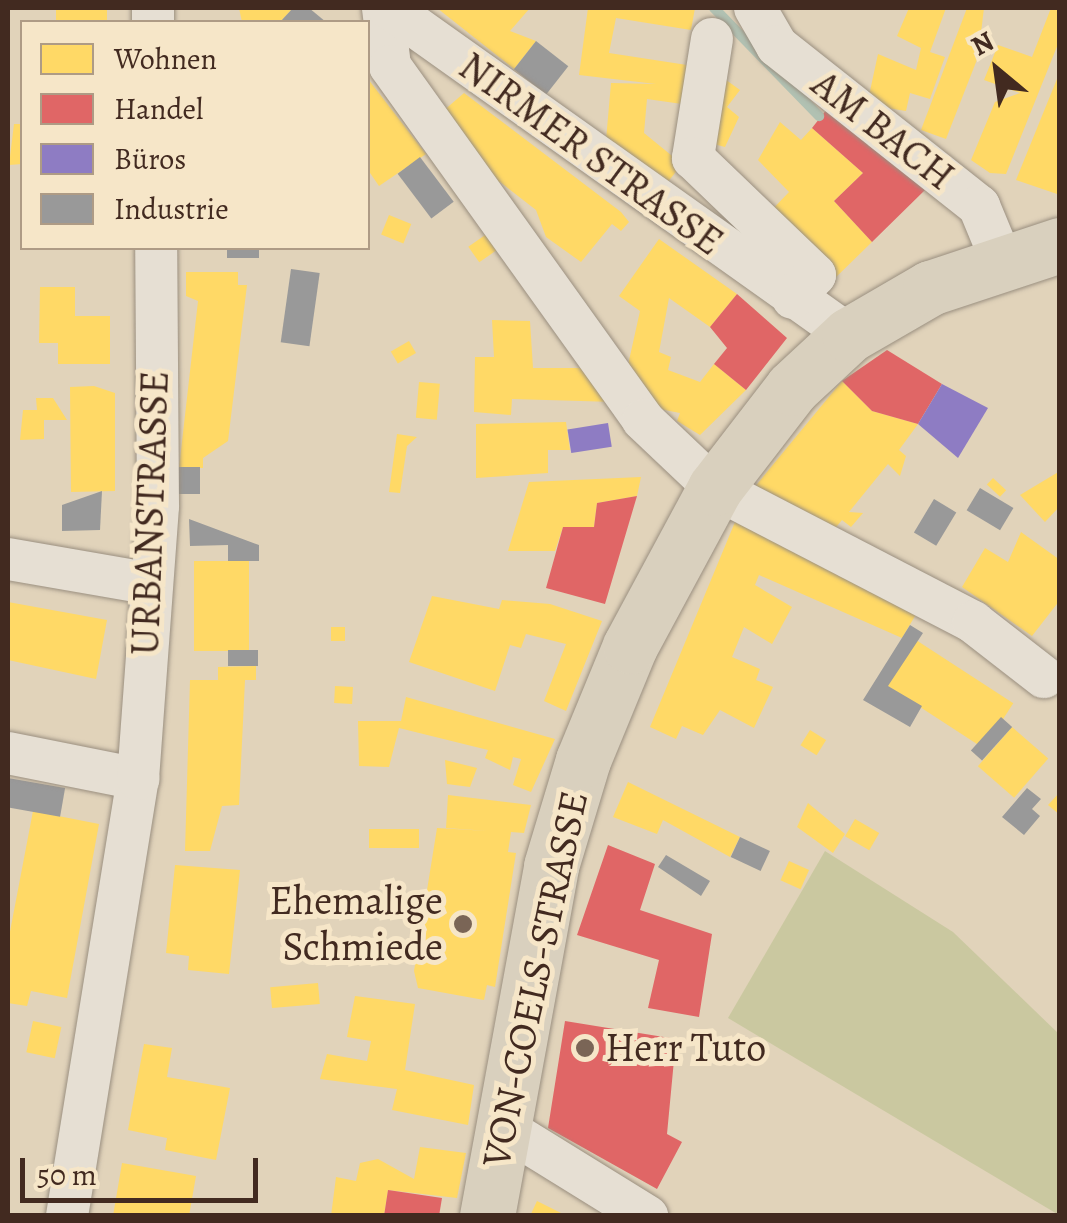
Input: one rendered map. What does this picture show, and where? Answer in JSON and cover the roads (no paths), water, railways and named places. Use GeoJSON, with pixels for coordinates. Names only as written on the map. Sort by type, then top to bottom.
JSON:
{"type":"FeatureCollection","features":[{"type":"Feature","properties":{"kind":"main road","name":"VON-COELS-STRASSE"},"geometry":{"type":"LineString","coordinates":[[487,1216],[551,866],[583,760],[630,646],[715,488],[792,388],[849,335],[1000,259],[1060,245]]}},
{"type":"Feature","properties":{"kind":"street","name":"NIRMER STRASSE"},"geometry":{"type":"LineString","coordinates":[[387,8],[849,335]]}},
{"type":"Feature","properties":{"kind":"street"},"geometry":{"type":"LineString","coordinates":[[387,8],[390,66],[642,420],[715,488],[974,622],[1044,677]]}},
{"type":"Feature","properties":{"kind":"street","name":"AM BACH"},"geometry":{"type":"LineString","coordinates":[[755,8],[777,46],[979,206],[1000,259]]}},
{"type":"Feature","properties":{"kind":"street","name":"NIRMER STRASSE"},"geometry":{"type":"LineString","coordinates":[[712,39],[693,158],[815,275],[794,298]]}},
{"type":"Feature","properties":{"kind":"street","name":"URBANSTRASSE"},"geometry":{"type":"LineString","coordinates":[[67,1216],[138,779],[147,583],[158,506],[156,250]]}},
{"type":"Feature","properties":{"kind":"street"},"geometry":{"type":"LineString","coordinates":[[8,558],[147,583]]}},
{"type":"Feature","properties":{"kind":"street"},"geometry":{"type":"LineString","coordinates":[[8,753],[138,779]]}},
{"type":"Feature","properties":{"kind":"street"},"geometry":{"type":"LineString","coordinates":[[501,1126],[647,1216]]}},
{"type":"Feature","properties":{"kind":"waterway"},"geometry":{"type":"LineString","coordinates":[[714,8],[819,116]]}},
{"type":"Feature","properties":{"kind":"place","name":"Ehemalige Schmiede"},"geometry":{"type":"Point","coordinates":[463,924]}},
{"type":"Feature","properties":{"kind":"place","name":"Herr Tuto"},"geometry":{"type":"Point","coordinates":[585,1048]}}]}
